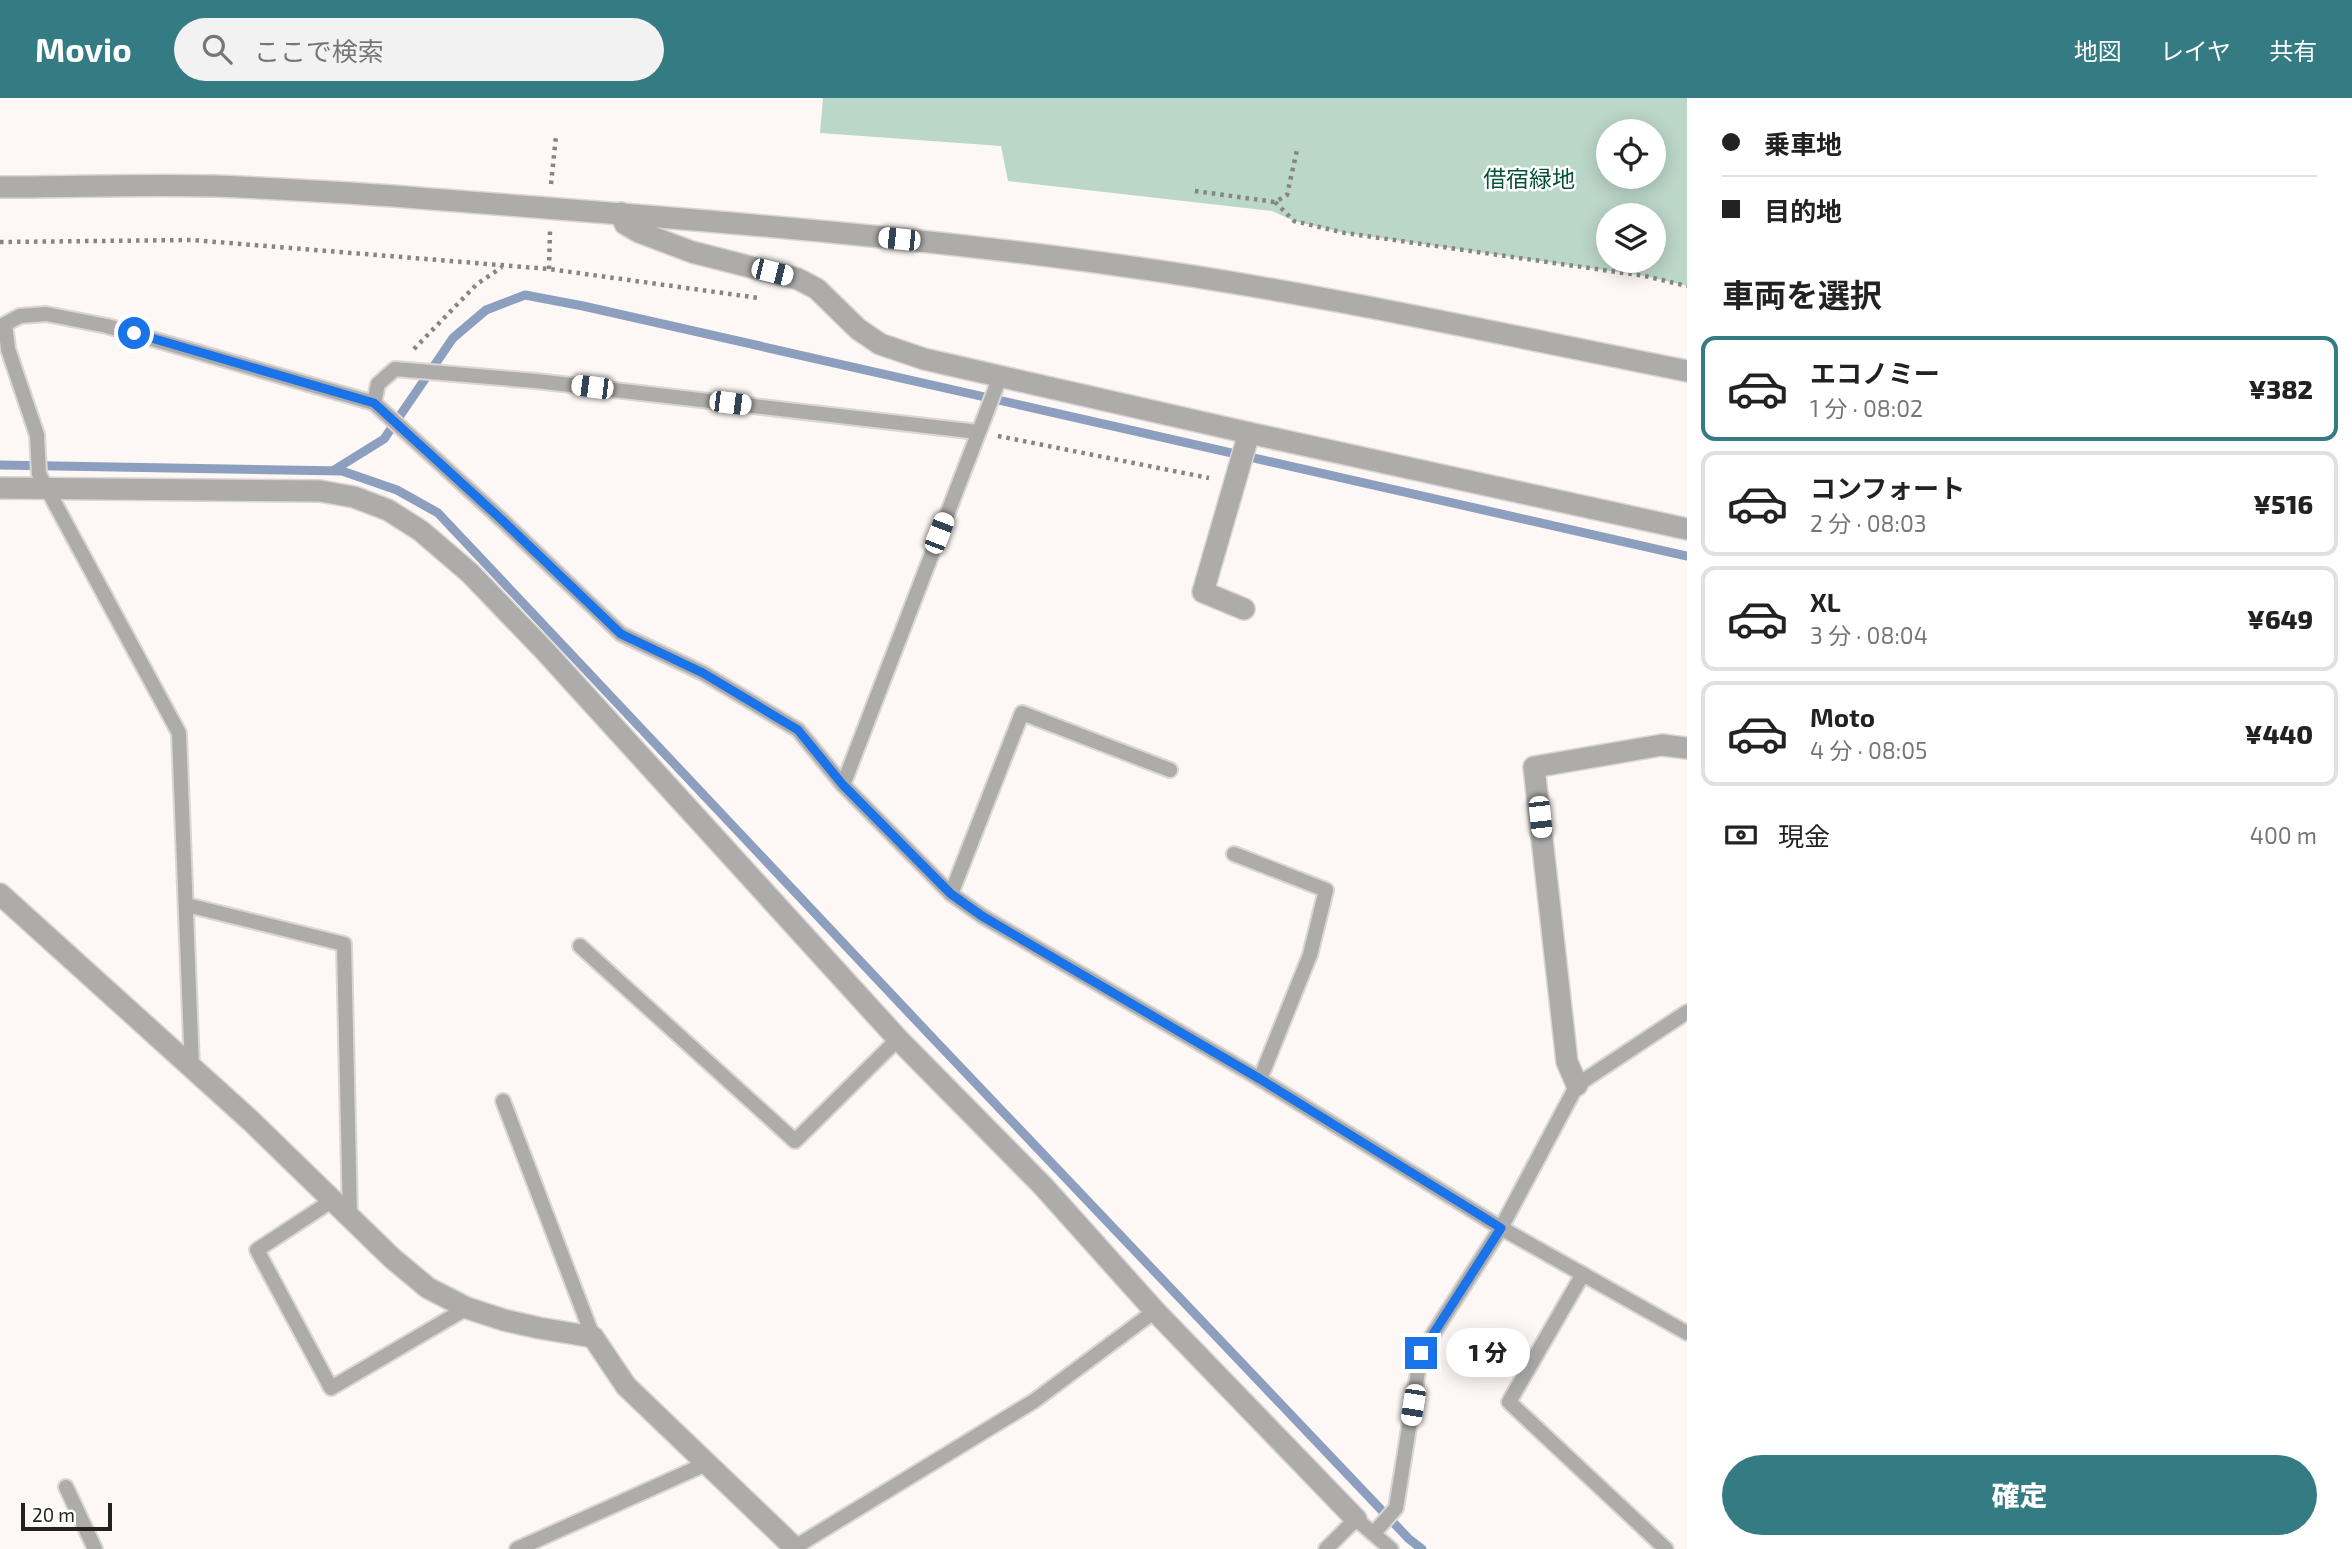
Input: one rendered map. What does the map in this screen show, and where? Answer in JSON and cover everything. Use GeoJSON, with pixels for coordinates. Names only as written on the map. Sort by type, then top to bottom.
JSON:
{"type":"FeatureCollection","features":[{"type":"Feature","properties":{"kind":"street"},"geometry":{"type":"LineString","coordinates":[[0,187],[208,186],[327,190],[621,213],[979,247],[1127,266],[1407,315],[1687,372]]}},
{"type":"Feature","properties":{"kind":"street"},"geometry":{"type":"LineString","coordinates":[[621,213],[625,224],[632,229],[666,243],[798,279],[817,289],[858,329],[880,344],[925,359],[1687,528]]}},
{"type":"Feature","properties":{"kind":"street"},"geometry":{"type":"LineString","coordinates":[[1244,609],[1203,592],[1249,433]]}},
{"type":"Feature","properties":{"kind":"street"},"geometry":{"type":"LineString","coordinates":[[0,488],[320,491],[354,497],[388,510],[421,531],[470,573],[544,650],[898,1039],[1044,1186],[1155,1311],[1356,1519]]}},
{"type":"Feature","properties":{"kind":"street"},"geometry":{"type":"LineString","coordinates":[[1577,1085],[1567,1062],[1534,767],[1662,745],[1687,748]]}},
{"type":"Feature","properties":{"kind":"street"},"geometry":{"type":"LineString","coordinates":[[0,894],[251,1121],[392,1258],[428,1287],[467,1308],[539,1328],[593,1337],[626,1386],[795,1548]]}},
{"type":"Feature","properties":{"kind":"lane"},"geometry":{"type":"LineString","coordinates":[[192,1067],[179,733],[64,515],[39,474],[37,435],[8,349],[5,324],[20,316],[46,314],[107,326],[374,403],[621,634],[703,673],[798,730],[843,785],[951,894],[982,916],[1260,1079],[1501,1228],[1687,1333]]}},
{"type":"Feature","properties":{"kind":"lane"},"geometry":{"type":"LineString","coordinates":[[374,403],[378,384],[395,369],[536,381],[978,432]]}},
{"type":"Feature","properties":{"kind":"lane"},"geometry":{"type":"LineString","coordinates":[[843,785],[1000,377]]}},
{"type":"Feature","properties":{"kind":"lane"},"geometry":{"type":"LineString","coordinates":[[951,894],[1022,713],[1170,770]]}},
{"type":"Feature","properties":{"kind":"lane"},"geometry":{"type":"LineString","coordinates":[[1234,854],[1326,890],[1310,955],[1260,1079]]}},
{"type":"Feature","properties":{"kind":"lane"},"geometry":{"type":"LineString","coordinates":[[187,905],[344,944],[350,1216]]}},
{"type":"Feature","properties":{"kind":"lane"},"geometry":{"type":"LineString","coordinates":[[580,946],[795,1141],[898,1039]]}},
{"type":"Feature","properties":{"kind":"lane"},"geometry":{"type":"LineString","coordinates":[[1374,1533],[1396,1508],[1421,1353],[1501,1228],[1577,1085],[1687,1012]]}},
{"type":"Feature","properties":{"kind":"lane"},"geometry":{"type":"LineString","coordinates":[[503,1101],[593,1337]]}},
{"type":"Feature","properties":{"kind":"lane"},"geometry":{"type":"LineString","coordinates":[[333,1200],[257,1250],[331,1388],[467,1308]]}},
{"type":"Feature","properties":{"kind":"lane"},"geometry":{"type":"LineString","coordinates":[[1583,1274],[1509,1402],[1666,1549]]}},
{"type":"Feature","properties":{"kind":"lane"},"geometry":{"type":"LineString","coordinates":[[795,1548],[1034,1401],[1155,1311]]}},
{"type":"Feature","properties":{"kind":"lane"},"geometry":{"type":"LineString","coordinates":[[517,1549],[708,1462]]}},
{"type":"Feature","properties":{"kind":"lane"},"geometry":{"type":"LineString","coordinates":[[66,1487],[96,1549]]}},
{"type":"Feature","properties":{"kind":"lane"},"geometry":{"type":"LineString","coordinates":[[1326,1549],[1356,1519],[1391,1549]]}},
{"type":"Feature","properties":{"kind":"path"},"geometry":{"type":"LineString","coordinates":[[551,189],[556,136]]}},
{"type":"Feature","properties":{"kind":"path"},"geometry":{"type":"LineString","coordinates":[[1195,191],[1275,201],[1286,195],[1297,150]]}},
{"type":"Feature","properties":{"kind":"path"},"geometry":{"type":"LineString","coordinates":[[1275,201],[1294,221],[1345,233],[1632,274],[1687,286]]}},
{"type":"Feature","properties":{"kind":"path"},"geometry":{"type":"LineString","coordinates":[[549,269],[550,223]]}},
{"type":"Feature","properties":{"kind":"path"},"geometry":{"type":"LineString","coordinates":[[0,242],[192,240],[549,269],[762,298]]}},
{"type":"Feature","properties":{"kind":"path"},"geometry":{"type":"LineString","coordinates":[[395,369],[477,284],[502,266]]}},
{"type":"Feature","properties":{"kind":"path"},"geometry":{"type":"LineString","coordinates":[[978,432],[1234,483]]}},
{"type":"Feature","properties":{"kind":"green space","name":"借宿緑地"},"geometry":{"type":"Polygon","coordinates":[[[823,98],[1687,98],[1687,286],[1624,273],[1666,273],[1666,203],[1596,203],[1596,269],[1345,233],[1294,221],[1272,211],[1008,181],[1001,146],[820,133],[823,98]]]}},
{"type":"Feature","properties":{"kind":"waterway"},"geometry":{"type":"LineString","coordinates":[[334,470],[384,439],[453,338],[486,310],[525,295],[1687,556]]}},
{"type":"Feature","properties":{"kind":"waterway"},"geometry":{"type":"LineString","coordinates":[[0,465],[342,471],[397,490],[438,513],[927,1032],[1409,1539],[1422,1549]]}},
{"type":"Feature","properties":{"kind":"route"},"geometry":{"type":"LineString","coordinates":[[134,333],[374,403],[621,634],[703,673],[798,730],[843,785],[951,894],[982,916],[1260,1079],[1501,1228],[1421,1353]]}}]}
